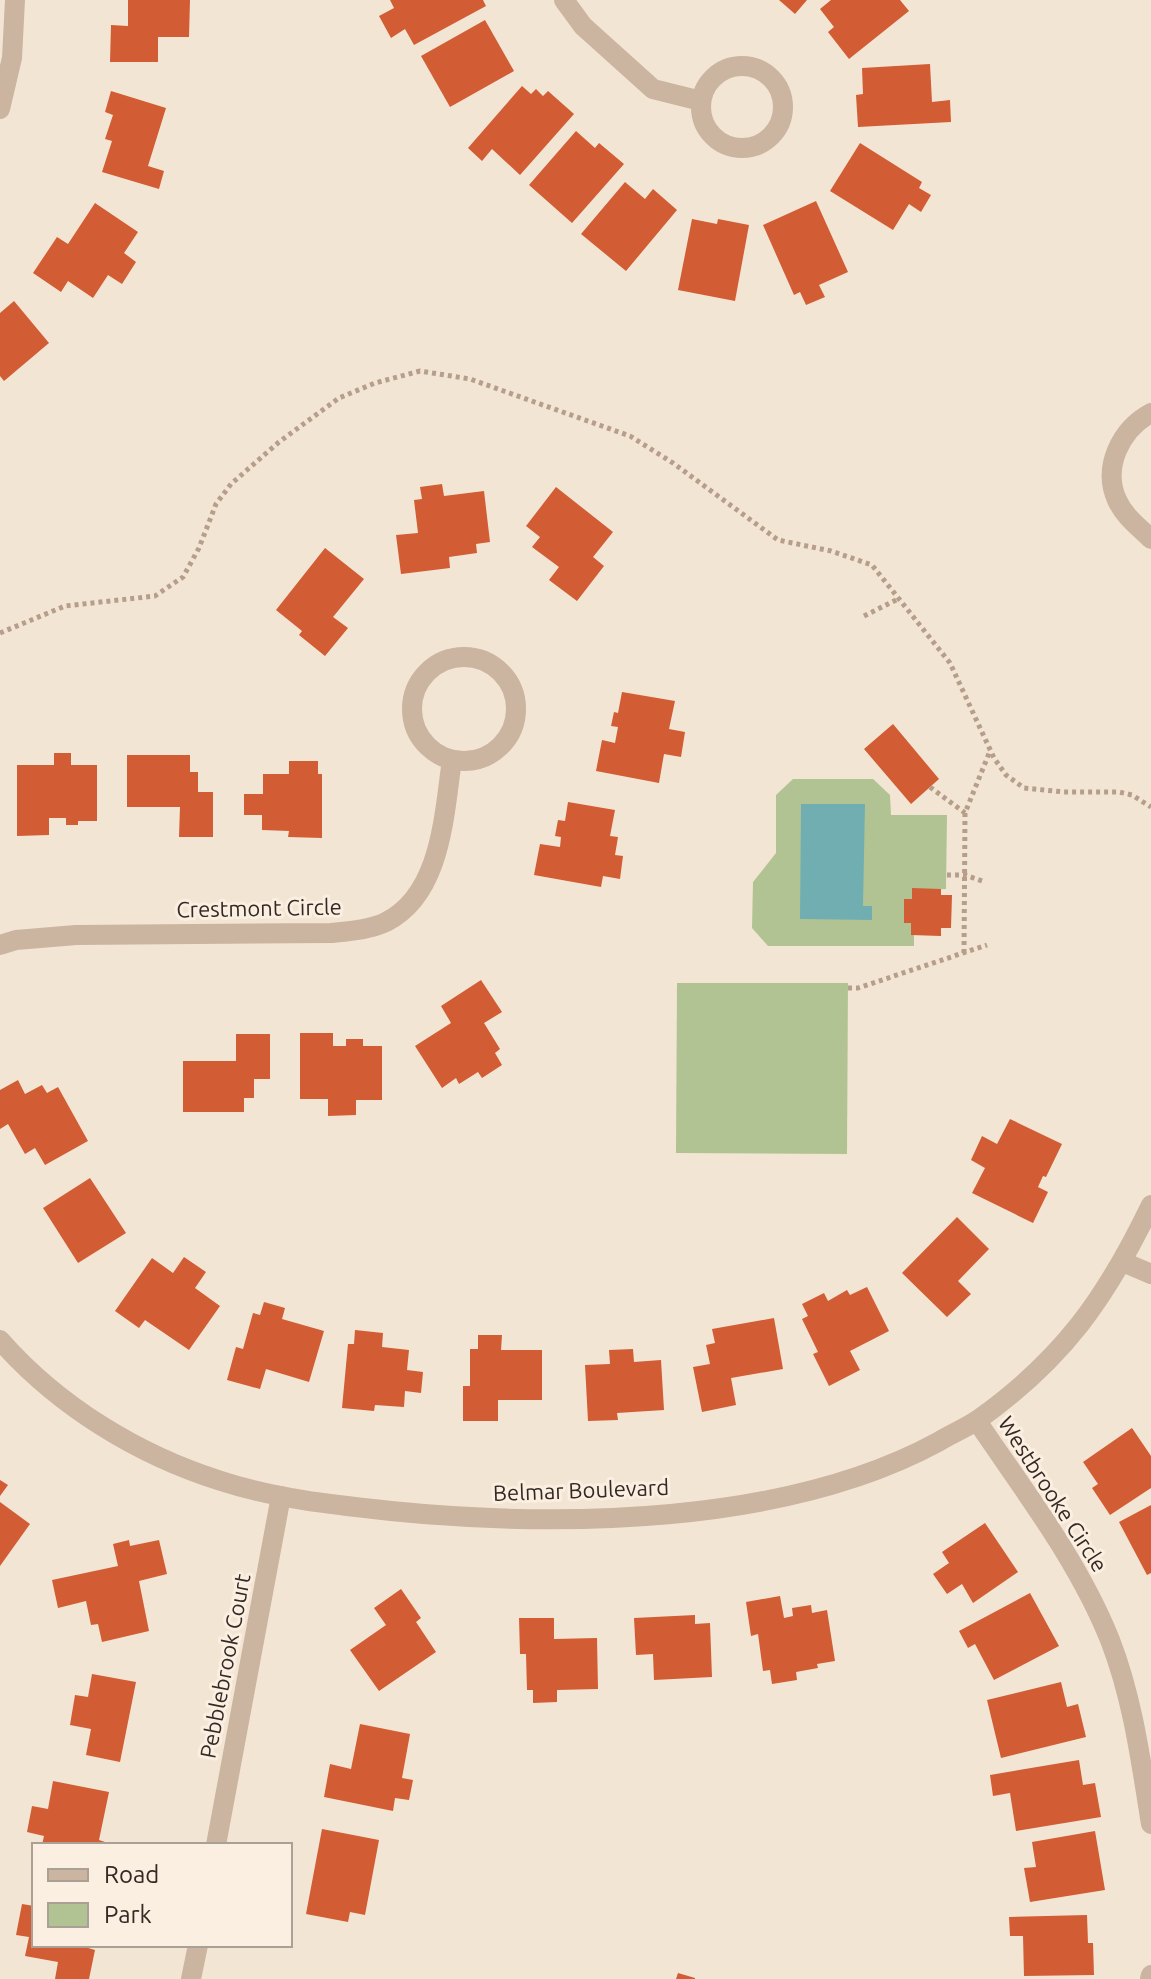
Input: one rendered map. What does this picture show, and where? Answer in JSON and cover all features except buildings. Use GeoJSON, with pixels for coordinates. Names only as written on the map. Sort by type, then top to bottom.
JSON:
{"type":"FeatureCollection","features":[{"type":"Feature","properties":{"kind":"street"},"geometry":{"type":"LineString","coordinates":[[0,109],[12,58],[15,0]]}},
{"type":"Feature","properties":{"kind":"street"},"geometry":{"type":"LineString","coordinates":[[564,0],[583,26],[653,89],[701,101]]}},
{"type":"Feature","properties":{"kind":"street"},"geometry":{"type":"LineString","coordinates":[[737,66],[751,67],[764,72],[774,81],[783,106],[781,120],[775,132],[753,147],[739,149],[726,146],[706,128],[701,115],[701,101],[713,77],[737,66]]}},
{"type":"Feature","properties":{"kind":"street"},"geometry":{"type":"LineString","coordinates":[[1151,413],[1136,421],[1121,440],[1112,479],[1117,500],[1127,516],[1151,539]]}},
{"type":"Feature","properties":{"kind":"street"},"geometry":{"type":"LineString","coordinates":[[462,657],[475,658],[499,671],[508,682],[514,694],[514,721],[502,745],[491,754],[465,761],[452,760],[428,747],[420,737],[414,724],[413,697],[418,685],[436,665],[462,657]]}},
{"type":"Feature","properties":{"kind":"street","name":"Crestmont Circle"},"geometry":{"type":"LineString","coordinates":[[0,945],[16,940],[76,935],[331,933],[362,930],[387,921],[406,907],[431,868],[443,823],[452,760]]}},
{"type":"Feature","properties":{"kind":"street","name":"Belmar Boulevard"},"geometry":{"type":"LineString","coordinates":[[0,1340],[14,1356],[66,1400],[121,1439],[169,1462],[223,1482],[281,1496],[350,1507],[484,1517],[561,1518],[673,1512],[783,1498],[825,1488],[875,1471],[977,1421],[1037,1373],[1070,1338],[1099,1301],[1123,1262],[1151,1205]]}},
{"type":"Feature","properties":{"kind":"street"},"geometry":{"type":"LineString","coordinates":[[1123,1262],[1151,1274]]}},
{"type":"Feature","properties":{"kind":"street","name":"Westbrooke Circle"},"geometry":{"type":"LineString","coordinates":[[977,1421],[1067,1554],[1090,1595],[1110,1641],[1126,1687],[1151,1824]]}},
{"type":"Feature","properties":{"kind":"street","name":"Pebblebrook Court"},"geometry":{"type":"LineString","coordinates":[[216,1843],[281,1496]]}},
{"type":"Feature","properties":{"kind":"street"},"geometry":{"type":"LineString","coordinates":[[191,1979],[198,1947]]}},
{"type":"Feature","properties":{"kind":"path"},"geometry":{"type":"LineString","coordinates":[[0,633],[65,606],[155,596],[183,577],[199,548],[216,504],[231,484],[279,442],[339,398],[375,383],[420,371],[470,379],[630,436],[673,463],[778,540],[831,551],[872,565],[950,663],[1006,775],[1024,788],[1119,792],[1132,795],[1151,807]]}},
{"type":"Feature","properties":{"kind":"path"},"geometry":{"type":"LineString","coordinates":[[864,616],[898,599]]}},
{"type":"Feature","properties":{"kind":"path"},"geometry":{"type":"LineString","coordinates":[[964,953],[965,813],[991,750]]}},
{"type":"Feature","properties":{"kind":"path"},"geometry":{"type":"LineString","coordinates":[[930,787],[965,813]]}},
{"type":"Feature","properties":{"kind":"path"},"geometry":{"type":"LineString","coordinates":[[947,875],[965,875],[985,882]]}},
{"type":"Feature","properties":{"kind":"path"},"geometry":{"type":"LineString","coordinates":[[848,988],[858,988],[987,945]]}},
{"type":"Feature","properties":{"kind":"green space"},"geometry":{"type":"Polygon","coordinates":[[[793,779],[873,779],[890,795],[891,815],[947,815],[946,889],[914,890],[914,946],[768,946],[752,928],[753,882],[776,853],[776,795],[793,779]]]}},
{"type":"Feature","properties":{"kind":"green space"},"geometry":{"type":"Polygon","coordinates":[[[677,983],[848,983],[847,1154],[676,1153],[677,983]]]}},
{"type":"Feature","properties":{"kind":"water"},"geometry":{"type":"Polygon","coordinates":[[[801,804],[865,804],[863,906],[872,906],[872,920],[800,919],[801,804]]]}}]}
